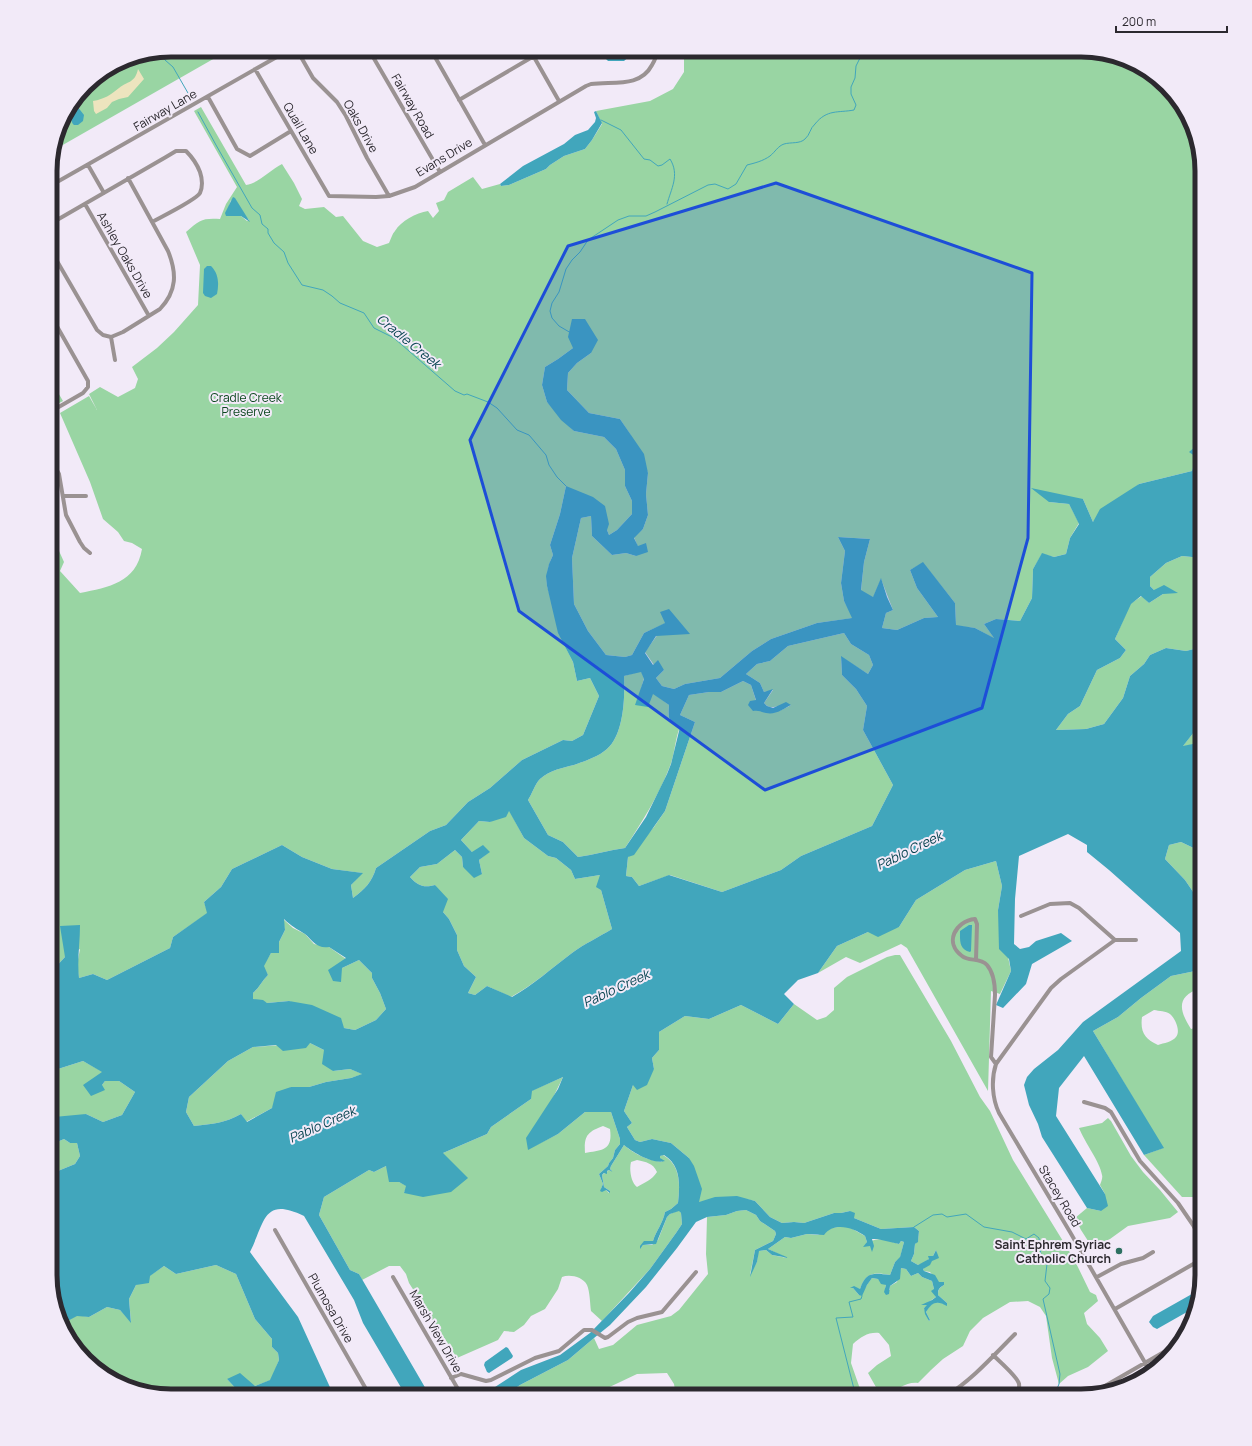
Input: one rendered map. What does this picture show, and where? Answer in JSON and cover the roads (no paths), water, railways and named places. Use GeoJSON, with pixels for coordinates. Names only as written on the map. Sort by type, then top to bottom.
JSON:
{"type":"FeatureCollection","features":[{"type":"Feature","properties":{"kind":"street","name":"Fairway Lane"},"geometry":{"type":"LineString","coordinates":[[57,182],[276,57]]}},
{"type":"Feature","properties":{"kind":"street","name":"Oaks Drive"},"geometry":{"type":"LineString","coordinates":[[300,57],[313,78],[338,102],[367,158],[389,196]]}},
{"type":"Feature","properties":{"kind":"street","name":"Fairway Road"},"geometry":{"type":"LineString","coordinates":[[373,57],[440,172]]}},
{"type":"Feature","properties":{"kind":"street"},"geometry":{"type":"LineString","coordinates":[[436,57],[484,145]]}},
{"type":"Feature","properties":{"kind":"street"},"geometry":{"type":"LineString","coordinates":[[459,100],[532,57]]}},
{"type":"Feature","properties":{"kind":"street"},"geometry":{"type":"LineString","coordinates":[[535,57],[559,101]]}},
{"type":"Feature","properties":{"kind":"street","name":"Evans Drive"},"geometry":{"type":"LineString","coordinates":[[329,196],[389,196],[415,186],[576,91],[591,84],[630,82],[637,80],[650,69],[656,57]]}},
{"type":"Feature","properties":{"kind":"street","name":"Quail Lane"},"geometry":{"type":"LineString","coordinates":[[255,69],[329,196]]}},
{"type":"Feature","properties":{"kind":"street"},"geometry":{"type":"LineString","coordinates":[[208,97],[237,148],[250,156],[291,131]]}},
{"type":"Feature","properties":{"kind":"street"},"geometry":{"type":"LineString","coordinates":[[57,220],[176,151],[186,151],[198,166],[201,177],[201,188],[197,196],[152,222]]}},
{"type":"Feature","properties":{"kind":"street"},"geometry":{"type":"LineString","coordinates":[[88,165],[104,193]]}},
{"type":"Feature","properties":{"kind":"street"},"geometry":{"type":"LineString","coordinates":[[57,260],[98,330],[103,335],[111,337],[123,332],[160,309],[165,304],[173,286],[173,262],[128,178]]}},
{"type":"Feature","properties":{"kind":"street","name":"Ashley Oaks Drive"},"geometry":{"type":"LineString","coordinates":[[85,204],[149,316]]}},
{"type":"Feature","properties":{"kind":"street"},"geometry":{"type":"LineString","coordinates":[[57,326],[88,381],[88,388],[83,393],[57,408]]}},
{"type":"Feature","properties":{"kind":"street"},"geometry":{"type":"LineString","coordinates":[[111,337],[114,360]]}},
{"type":"Feature","properties":{"kind":"street"},"geometry":{"type":"LineString","coordinates":[[57,470],[69,523],[84,548],[90,553]]}},
{"type":"Feature","properties":{"kind":"street"},"geometry":{"type":"LineString","coordinates":[[63,496],[86,496]]}},
{"type":"Feature","properties":{"kind":"street"},"geometry":{"type":"LineString","coordinates":[[1021,916],[1050,904],[1070,903],[1079,908],[1115,940]]}},
{"type":"Feature","properties":{"kind":"street"},"geometry":{"type":"LineString","coordinates":[[976,960],[977,924],[975,919],[969,920],[957,927],[953,936],[954,944],[956,951],[963,958],[976,960],[987,965],[992,972],[994,985],[991,1057],[996,1064],[1051,988],[1061,979],[1115,940],[1136,940]]}},
{"type":"Feature","properties":{"kind":"street","name":"Stacey Road"},"geometry":{"type":"LineString","coordinates":[[996,1064],[994,1072],[993,1097],[999,1113],[1097,1277],[1148,1366]]}},
{"type":"Feature","properties":{"kind":"street"},"geometry":{"type":"LineString","coordinates":[[1084,1102],[1105,1108],[1111,1112],[1140,1161],[1178,1204],[1195,1229]]}},
{"type":"Feature","properties":{"kind":"street","name":"Plumosa Drive"},"geometry":{"type":"LineString","coordinates":[[275,1230],[366,1389]]}},
{"type":"Feature","properties":{"kind":"street"},"geometry":{"type":"LineString","coordinates":[[1097,1277],[1121,1264],[1143,1258],[1153,1252]]}},
{"type":"Feature","properties":{"kind":"street"},"geometry":{"type":"LineString","coordinates":[[1115,1309],[1195,1263]]}},
{"type":"Feature","properties":{"kind":"street"},"geometry":{"type":"LineString","coordinates":[[452,1378],[461,1374],[486,1381],[491,1380],[535,1358],[559,1351],[584,1330],[592,1330],[605,1338],[608,1337],[628,1322],[637,1318],[662,1312],[696,1272]]}},
{"type":"Feature","properties":{"kind":"street","name":"Marsh View Drive"},"geometry":{"type":"LineString","coordinates":[[393,1277],[458,1389]]}},
{"type":"Feature","properties":{"kind":"street"},"geometry":{"type":"LineString","coordinates":[[957,1389],[1015,1334]]}},
{"type":"Feature","properties":{"kind":"street"},"geometry":{"type":"LineString","coordinates":[[1104,1387],[1165,1352]]}},
{"type":"Feature","properties":{"kind":"street"},"geometry":{"type":"LineString","coordinates":[[993,1355],[1017,1379],[1018,1389]]}},
{"type":"Feature","properties":{"kind":"water"},"geometry":{"type":"Polygon","coordinates":[[[607,57],[629,57],[624,61],[608,61],[606,59],[607,57]]]}},
{"type":"Feature","properties":{"kind":"water"},"geometry":{"type":"Polygon","coordinates":[[[78,107],[84,115],[83,121],[78,125],[74,125],[71,117],[78,107]]]}},
{"type":"Feature","properties":{"kind":"water"},"geometry":{"type":"Polygon","coordinates":[[[596,111],[602,123],[585,149],[564,156],[546,169],[509,185],[501,186],[500,184],[523,166],[564,144],[575,135],[588,130],[595,122],[596,118],[594,112],[596,111]]]}},
{"type":"Feature","properties":{"kind":"water"},"geometry":{"type":"Polygon","coordinates":[[[233,197],[250,222],[241,216],[226,216],[225,213],[233,197]]]}},
{"type":"Feature","properties":{"kind":"water"},"geometry":{"type":"Polygon","coordinates":[[[207,266],[211,266],[214,269],[218,279],[217,294],[211,298],[205,296],[203,293],[204,269],[207,266]]]}},
{"type":"Feature","properties":{"kind":"water","name":"Pablo Creek"},"geometry":{"type":"Polygon","coordinates":[[[572,319],[585,319],[598,340],[591,353],[577,363],[568,373],[567,390],[589,413],[620,419],[644,454],[648,473],[646,494],[648,515],[643,529],[634,538],[638,546],[646,543],[648,552],[636,556],[626,553],[612,555],[592,536],[591,516],[581,518],[572,558],[574,604],[588,631],[606,655],[625,657],[632,655],[644,633],[665,623],[660,612],[669,609],[690,634],[656,636],[645,653],[653,665],[658,660],[664,670],[656,678],[662,686],[674,689],[685,684],[720,678],[752,651],[771,639],[817,623],[852,618],[844,601],[841,583],[845,551],[838,537],[870,539],[864,562],[861,590],[873,597],[881,578],[893,610],[886,613],[882,628],[897,630],[924,618],[938,617],[917,588],[910,570],[923,562],[955,603],[956,625],[975,628],[994,638],[984,624],[996,619],[1020,621],[1032,598],[1033,569],[1042,553],[1054,557],[1066,554],[1070,538],[1079,524],[1069,504],[1049,502],[1031,488],[1083,499],[1093,522],[1100,509],[1139,484],[1192,471],[1195,460],[1195,557],[1182,556],[1166,563],[1150,577],[1150,586],[1154,590],[1164,585],[1178,593],[1163,594],[1149,603],[1141,596],[1131,604],[1115,639],[1126,650],[1120,658],[1097,670],[1080,706],[1068,714],[1056,730],[1086,729],[1104,724],[1123,698],[1130,676],[1144,664],[1150,655],[1166,648],[1186,651],[1195,649],[1195,731],[1183,746],[1195,743],[1195,849],[1181,842],[1169,845],[1165,859],[1185,880],[1195,895],[1195,971],[1171,976],[1118,1017],[1093,1031],[1164,1148],[1144,1155],[1084,1056],[1059,1088],[1056,1116],[1105,1194],[1108,1206],[1101,1211],[1087,1208],[1042,1137],[1029,1105],[1024,1085],[1027,1077],[1034,1069],[1058,1050],[1083,1022],[1181,951],[1180,933],[1087,852],[1087,845],[1068,834],[1019,856],[1015,899],[1014,944],[1020,949],[1029,947],[1036,941],[1061,933],[1072,941],[1032,964],[1026,984],[1003,1008],[996,1005],[1011,971],[1009,959],[999,949],[998,910],[1002,886],[996,861],[965,870],[916,900],[899,927],[878,937],[868,932],[837,946],[818,973],[798,980],[784,994],[794,1004],[778,1024],[741,1005],[709,1019],[685,1016],[659,1032],[659,1050],[652,1058],[654,1069],[647,1085],[637,1090],[633,1085],[624,1111],[632,1123],[627,1127],[635,1140],[640,1142],[652,1139],[671,1143],[689,1158],[694,1166],[702,1189],[699,1202],[715,1197],[737,1196],[755,1201],[770,1217],[782,1223],[804,1223],[834,1213],[850,1211],[855,1213],[854,1218],[881,1229],[914,1227],[919,1231],[918,1242],[915,1244],[914,1254],[911,1261],[918,1265],[929,1259],[928,1256],[933,1256],[936,1250],[939,1258],[932,1261],[930,1265],[923,1269],[924,1271],[935,1275],[939,1282],[944,1282],[944,1285],[940,1288],[938,1295],[947,1303],[947,1306],[940,1303],[935,1303],[930,1306],[926,1312],[930,1320],[929,1321],[925,1314],[924,1308],[927,1305],[921,1305],[936,1297],[931,1291],[934,1289],[932,1281],[922,1277],[918,1273],[911,1276],[906,1269],[901,1268],[900,1279],[890,1286],[889,1294],[886,1295],[884,1292],[886,1285],[881,1284],[878,1279],[872,1278],[862,1296],[859,1295],[853,1288],[850,1288],[854,1286],[860,1289],[862,1283],[871,1274],[890,1275],[895,1262],[900,1257],[904,1242],[901,1241],[899,1244],[872,1239],[874,1246],[872,1252],[870,1246],[863,1247],[867,1242],[865,1236],[855,1230],[844,1227],[833,1228],[824,1235],[807,1234],[791,1238],[785,1237],[768,1249],[789,1258],[772,1255],[766,1250],[759,1251],[757,1262],[750,1277],[755,1250],[773,1241],[776,1234],[775,1231],[760,1221],[756,1215],[746,1210],[737,1211],[726,1215],[707,1217],[696,1222],[646,1287],[610,1325],[568,1360],[514,1389],[493,1389],[521,1370],[560,1355],[590,1333],[650,1269],[682,1224],[681,1213],[679,1211],[670,1214],[667,1217],[656,1244],[643,1245],[640,1249],[640,1246],[644,1241],[653,1241],[663,1220],[665,1212],[678,1203],[678,1176],[674,1164],[664,1155],[660,1156],[660,1158],[665,1161],[660,1162],[649,1160],[624,1145],[611,1166],[610,1169],[613,1172],[609,1170],[607,1171],[607,1174],[604,1173],[602,1175],[604,1187],[610,1191],[610,1193],[606,1190],[602,1192],[600,1191],[603,1184],[599,1174],[608,1166],[613,1158],[615,1150],[620,1144],[620,1139],[611,1112],[585,1112],[558,1134],[528,1150],[526,1138],[558,1089],[563,1077],[532,1091],[531,1099],[491,1127],[487,1134],[443,1153],[468,1178],[451,1192],[423,1197],[404,1193],[406,1186],[399,1182],[389,1182],[386,1166],[374,1172],[369,1170],[324,1197],[319,1215],[350,1270],[359,1274],[426,1389],[402,1389],[363,1323],[354,1300],[304,1216],[291,1211],[280,1209],[267,1215],[250,1252],[298,1317],[331,1389],[236,1389],[227,1379],[240,1373],[255,1386],[270,1380],[279,1360],[278,1353],[272,1347],[272,1339],[255,1319],[236,1274],[216,1265],[176,1274],[164,1266],[150,1276],[149,1283],[136,1285],[129,1299],[131,1323],[120,1310],[107,1307],[89,1317],[77,1316],[67,1321],[63,1312],[58,1290],[57,1171],[75,1164],[80,1156],[77,1143],[70,1143],[64,1139],[57,1142],[57,1117],[86,1114],[103,1122],[122,1115],[135,1092],[119,1081],[105,1081],[102,1085],[105,1090],[91,1096],[83,1085],[102,1072],[83,1061],[57,1069],[57,966],[65,957],[60,926],[80,925],[78,965],[79,978],[93,974],[107,980],[170,948],[173,937],[207,913],[204,902],[221,887],[232,869],[282,845],[302,857],[332,869],[363,873],[351,885],[353,898],[368,885],[376,868],[430,831],[446,825],[468,802],[490,788],[522,760],[563,740],[572,741],[583,735],[599,696],[590,678],[577,681],[573,662],[558,633],[546,576],[553,555],[550,545],[560,514],[566,486],[593,497],[605,506],[609,524],[607,530],[609,535],[617,530],[632,514],[632,501],[625,486],[625,470],[616,449],[604,437],[574,431],[561,420],[547,402],[542,385],[545,367],[573,348],[568,337],[572,319]],[[844,633],[788,646],[770,661],[757,664],[746,674],[760,683],[764,692],[773,689],[764,703],[767,706],[773,708],[786,702],[791,705],[782,710],[770,713],[753,711],[748,705],[750,701],[756,700],[751,685],[743,681],[721,692],[689,695],[680,715],[695,722],[665,811],[634,855],[628,857],[626,876],[632,877],[639,886],[669,875],[722,892],[781,870],[801,856],[872,826],[893,785],[863,730],[867,706],[856,689],[842,675],[841,656],[868,674],[873,665],[869,655],[851,644],[844,633]],[[641,672],[624,676],[624,704],[620,725],[613,742],[607,749],[596,757],[548,773],[540,779],[528,800],[548,835],[563,842],[578,857],[625,848],[646,817],[671,764],[680,727],[673,723],[670,719],[669,705],[653,694],[648,707],[635,705],[644,679],[641,672]],[[509,811],[506,817],[490,822],[479,821],[461,840],[472,852],[483,845],[490,852],[479,860],[482,874],[474,878],[463,867],[462,857],[455,850],[437,864],[420,867],[410,877],[421,886],[435,885],[448,899],[443,912],[449,919],[457,935],[457,950],[464,966],[476,977],[468,993],[475,995],[487,986],[512,997],[535,982],[577,950],[612,929],[601,890],[596,887],[600,875],[575,879],[571,870],[556,858],[548,856],[524,838],[509,811]],[[284,919],[285,930],[279,942],[279,953],[271,953],[264,966],[268,975],[253,993],[253,999],[263,1000],[267,1003],[289,1001],[312,1005],[341,1018],[344,1028],[355,1030],[376,1020],[386,1009],[372,978],[372,973],[359,960],[342,968],[341,982],[333,981],[328,970],[346,958],[329,947],[318,946],[305,934],[284,919]],[[310,1043],[306,1048],[283,1051],[276,1045],[253,1047],[228,1061],[189,1097],[186,1112],[194,1126],[213,1124],[241,1114],[247,1122],[272,1108],[276,1092],[291,1087],[309,1087],[326,1082],[351,1078],[362,1074],[350,1069],[333,1071],[322,1064],[324,1050],[310,1043]]]}},
{"type":"Feature","properties":{"kind":"water"},"geometry":{"type":"Polygon","coordinates":[[[1195,447],[1195,456],[1189,452],[1195,447]]]}},
{"type":"Feature","properties":{"kind":"water"},"geometry":{"type":"Polygon","coordinates":[[[969,925],[972,925],[970,952],[966,951],[962,947],[960,938],[960,931],[969,925]]]}},
{"type":"Feature","properties":{"kind":"water"},"geometry":{"type":"Polygon","coordinates":[[[1193,1293],[1189,1311],[1157,1329],[1149,1322],[1153,1316],[1193,1293]]]}},
{"type":"Feature","properties":{"kind":"water"},"geometry":{"type":"Polygon","coordinates":[[[506,1347],[513,1356],[512,1358],[489,1373],[487,1372],[484,1365],[485,1362],[506,1347]]]}},
{"type":"Feature","properties":{"kind":"waterway","name":"Cradle Creek"},"geometry":{"type":"LineString","coordinates":[[164,57],[173,67],[192,100]]}},
{"type":"Feature","properties":{"kind":"waterway"},"geometry":{"type":"LineString","coordinates":[[571,333],[559,326],[552,318],[550,311],[552,303],[559,292],[566,269],[588,240],[618,220],[629,216],[646,216],[708,185],[715,184],[728,189],[736,184],[747,165],[767,158],[784,144],[803,141],[819,119],[833,112],[854,110],[856,105],[851,94],[851,87],[855,78],[856,66],[860,57]]}},
{"type":"Feature","properties":{"kind":"waterway","name":"Cradle Creek"},"geometry":{"type":"LineString","coordinates":[[198,112],[252,208],[260,215],[262,224],[268,229],[268,233],[274,243],[284,252],[288,263],[302,285],[323,290],[340,303],[364,313],[374,328],[394,338],[455,391],[488,402],[497,408],[517,430],[529,435],[546,455],[549,465],[557,477],[566,486]]}},
{"type":"Feature","properties":{"kind":"waterway"},"geometry":{"type":"LineString","coordinates":[[601,120],[621,130],[644,159],[650,160],[658,166],[670,159],[673,165],[674,182],[667,204]]}},
{"type":"Feature","properties":{"kind":"waterway"},"geometry":{"type":"LineString","coordinates":[[914,1227],[933,1215],[942,1214],[947,1217],[966,1214],[984,1227],[1012,1232],[1026,1239],[1034,1234],[1039,1238],[1041,1256],[1047,1264],[1045,1281],[1050,1288],[1049,1294],[1043,1299],[1060,1374],[1057,1389]]}},
{"type":"Feature","properties":{"kind":"waterway"},"geometry":{"type":"LineString","coordinates":[[854,1389],[836,1318],[853,1317],[849,1302],[861,1299],[862,1296]]}},
{"type":"Feature","properties":{"kind":"place","name":"Saint Ephrem Syriac Catholic Church"},"geometry":{"type":"Point","coordinates":[1119,1251]}},
{"type":"Feature","properties":{"kind":"park label","name":"Cradle Creek Preserve"},"geometry":{"type":"Point","coordinates":[246,404]}}]}
